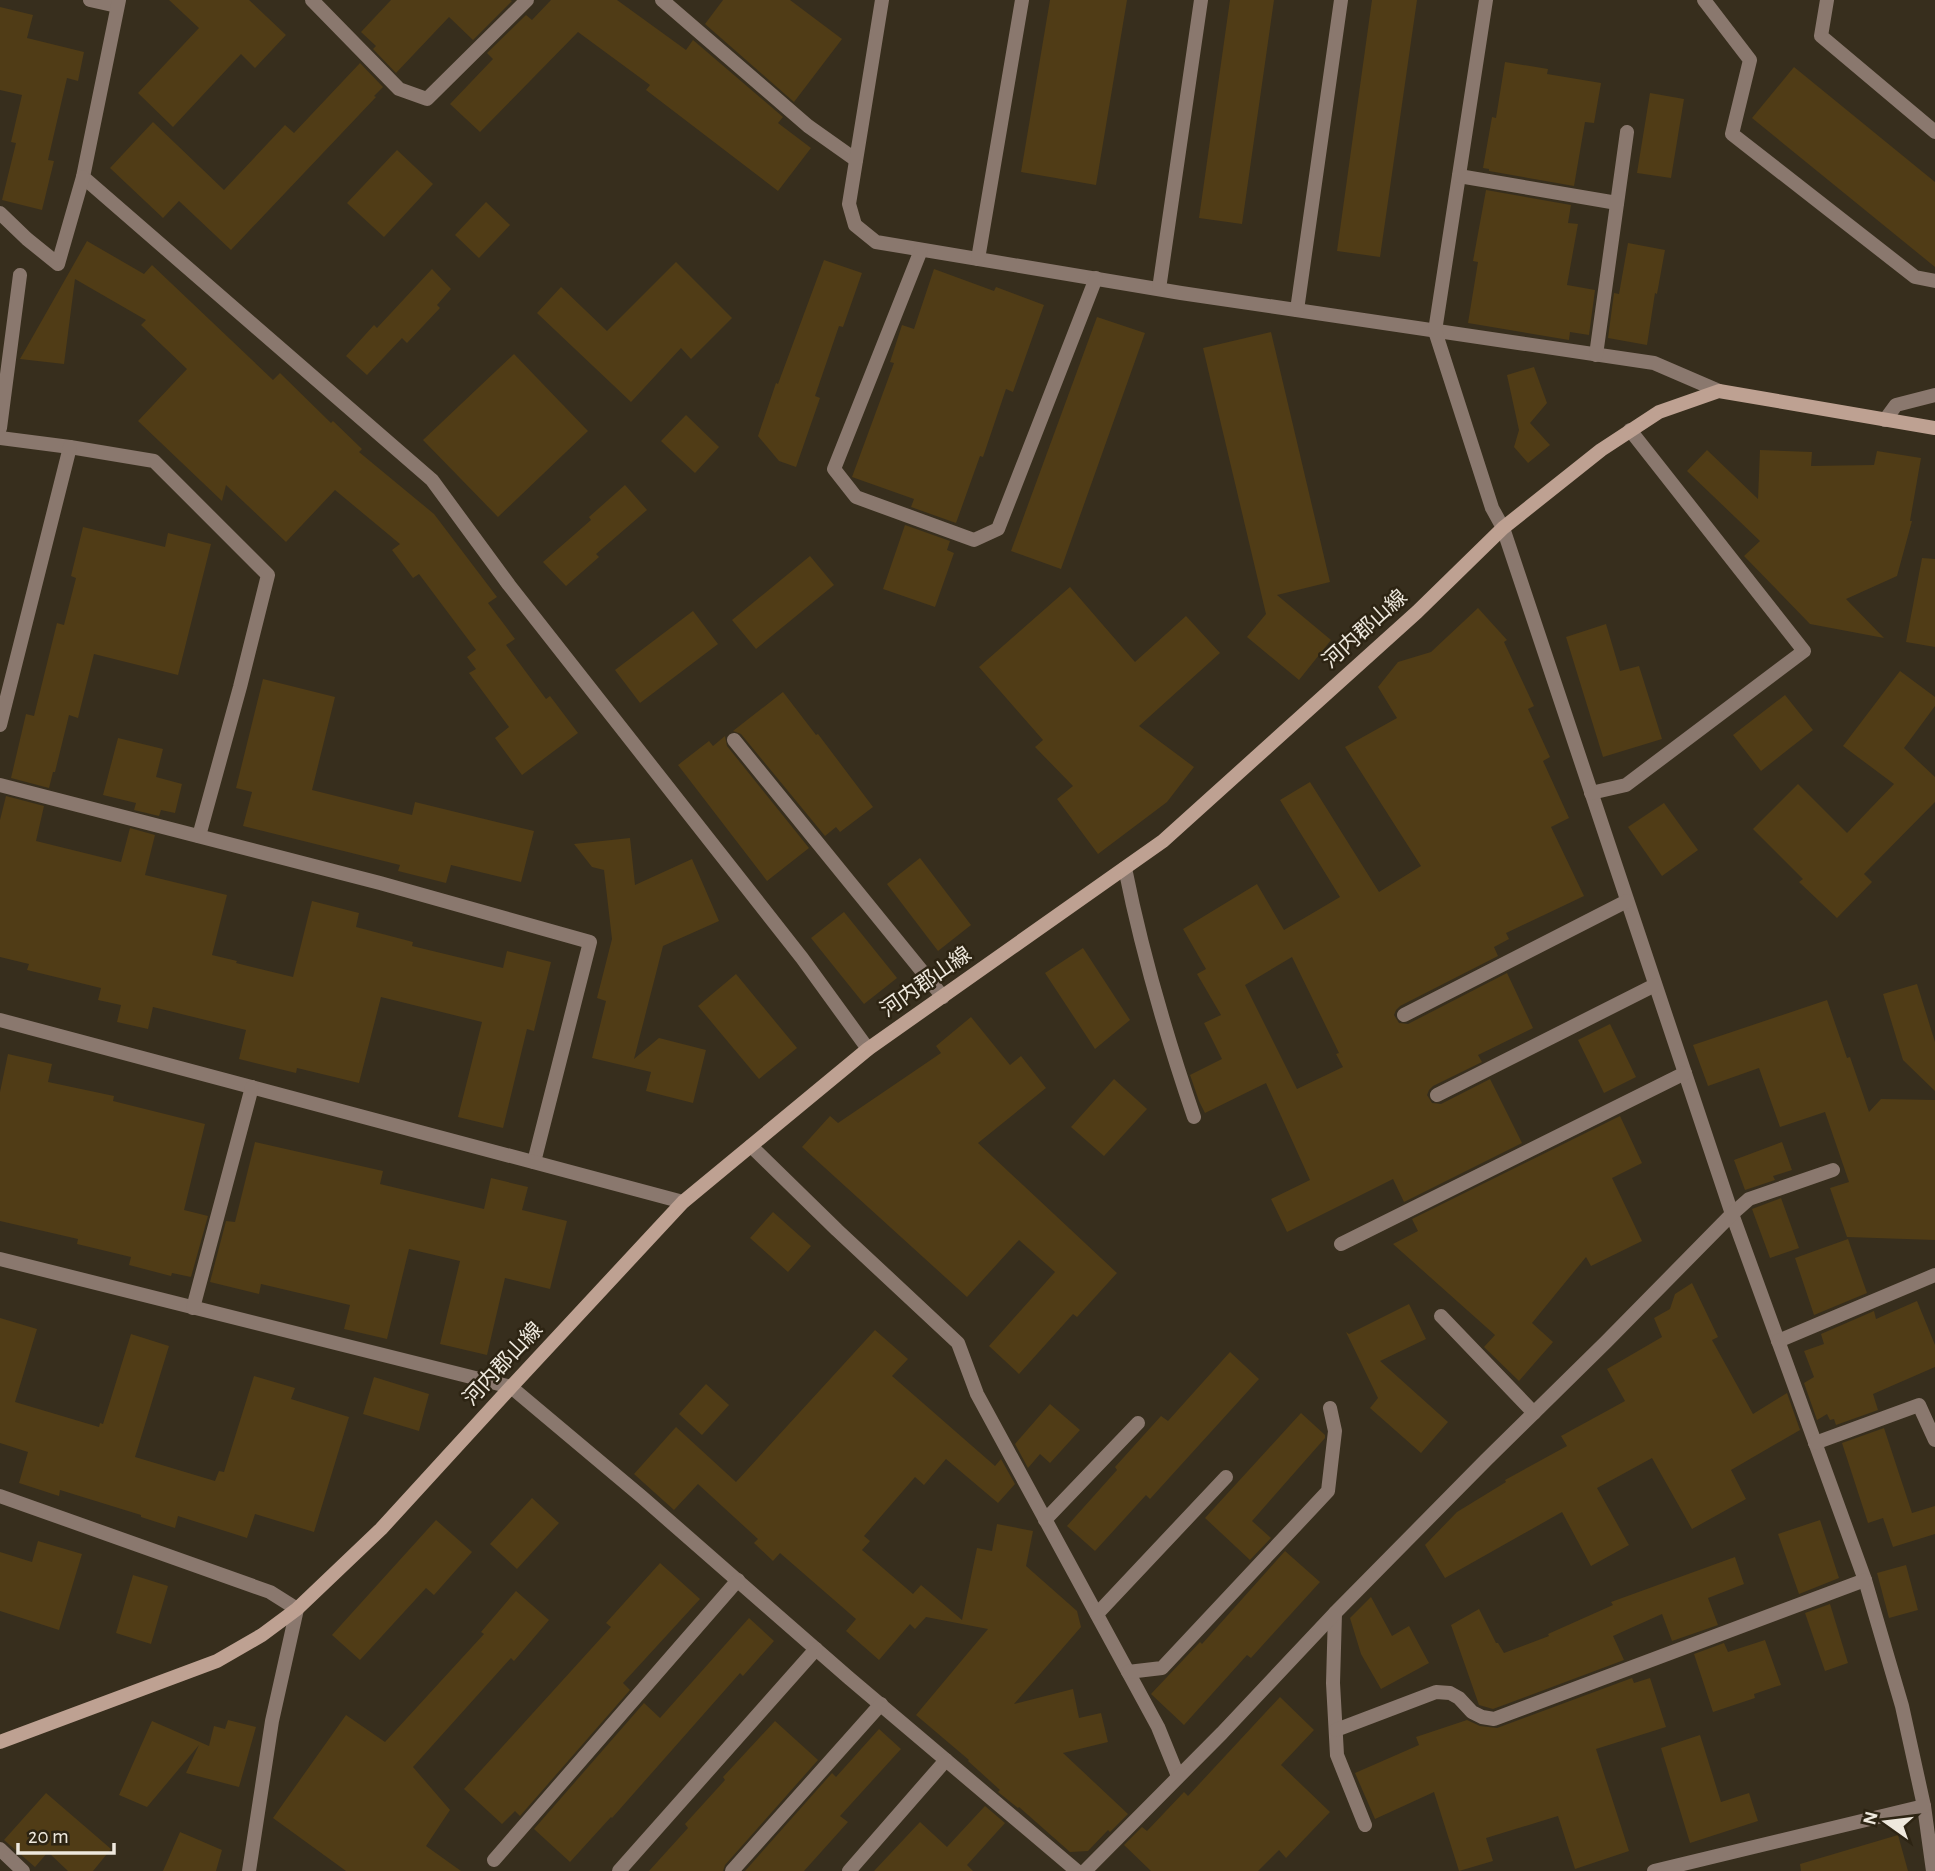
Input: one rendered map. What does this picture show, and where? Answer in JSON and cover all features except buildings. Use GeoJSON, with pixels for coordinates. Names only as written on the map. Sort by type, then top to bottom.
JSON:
{"type":"FeatureCollection","features":[{"type":"Feature","properties":{"kind":"main road","name":"河内郡山線"},"geometry":{"type":"LineString","coordinates":[[0,1742],[217,1661],[262,1635],[297,1609],[381,1529],[683,1202],[869,1049],[1173,832],[1417,612],[1503,528],[1630,430],[1659,412],[1719,391],[1935,428]]}},
{"type":"Feature","properties":{"kind":"street"},"geometry":{"type":"LineString","coordinates":[[0,214],[58,264],[83,177],[118,3],[90,0]]}},
{"type":"Feature","properties":{"kind":"street"},"geometry":{"type":"LineString","coordinates":[[312,0],[399,89],[427,99],[527,0]]}},
{"type":"Feature","properties":{"kind":"street"},"geometry":{"type":"LineString","coordinates":[[662,0],[808,126],[856,160]]}},
{"type":"Feature","properties":{"kind":"street"},"geometry":{"type":"LineString","coordinates":[[882,0],[849,204],[855,225],[876,242],[1158,289],[1654,363],[1719,391]]}},
{"type":"Feature","properties":{"kind":"street"},"geometry":{"type":"LineString","coordinates":[[978,259],[1022,0]]}},
{"type":"Feature","properties":{"kind":"street"},"geometry":{"type":"LineString","coordinates":[[1158,289],[1201,0]]}},
{"type":"Feature","properties":{"kind":"street"},"geometry":{"type":"LineString","coordinates":[[1297,310],[1341,0]]}},
{"type":"Feature","properties":{"kind":"street"},"geometry":{"type":"LineString","coordinates":[[1486,0],[1435,331],[1492,508],[1503,528],[1732,1214],[1865,1580],[1902,1706],[1924,1806],[1933,1871]]}},
{"type":"Feature","properties":{"kind":"street"},"geometry":{"type":"LineString","coordinates":[[1704,0],[1750,60],[1732,134],[1915,277],[1935,281]]}},
{"type":"Feature","properties":{"kind":"street"},"geometry":{"type":"LineString","coordinates":[[1827,0],[1821,36],[1935,132]]}},
{"type":"Feature","properties":{"kind":"street"},"geometry":{"type":"LineString","coordinates":[[1596,355],[1627,132]]}},
{"type":"Feature","properties":{"kind":"street"},"geometry":{"type":"LineString","coordinates":[[1459,176],[1617,203]]}},
{"type":"Feature","properties":{"kind":"street"},"geometry":{"type":"LineString","coordinates":[[83,177],[432,480],[509,584],[802,958],[869,1049]]}},
{"type":"Feature","properties":{"kind":"street"},"geometry":{"type":"LineString","coordinates":[[921,250],[834,469],[856,497],[974,540],[998,529],[1096,278]]}},
{"type":"Feature","properties":{"kind":"street"},"geometry":{"type":"LineString","coordinates":[[0,428],[20,275]]}},
{"type":"Feature","properties":{"kind":"street"},"geometry":{"type":"LineString","coordinates":[[1885,420],[1896,405],[1935,395]]}},
{"type":"Feature","properties":{"kind":"street"},"geometry":{"type":"LineString","coordinates":[[1591,793],[1626,785],[1804,651],[1630,430]]}},
{"type":"Feature","properties":{"kind":"street"},"geometry":{"type":"LineString","coordinates":[[0,438],[154,461],[268,575],[199,836]]}},
{"type":"Feature","properties":{"kind":"street"},"geometry":{"type":"LineString","coordinates":[[0,725],[70,447]]}},
{"type":"Feature","properties":{"kind":"street"},"geometry":{"type":"LineString","coordinates":[[734,740],[943,996]]}},
{"type":"Feature","properties":{"kind":"street"},"geometry":{"type":"LineString","coordinates":[[0,785],[380,883],[590,942],[534,1162]]}},
{"type":"Feature","properties":{"kind":"street"},"geometry":{"type":"LineString","coordinates":[[1125,868],[1137,927],[1169,1043],[1194,1117]]}},
{"type":"Feature","properties":{"kind":"street"},"geometry":{"type":"LineString","coordinates":[[1404,1014],[1627,901]]}},
{"type":"Feature","properties":{"kind":"street"},"geometry":{"type":"LineString","coordinates":[[1437,1095],[1655,985]]}},
{"type":"Feature","properties":{"kind":"street"},"geometry":{"type":"LineString","coordinates":[[0,1020],[683,1202]]}},
{"type":"Feature","properties":{"kind":"street"},"geometry":{"type":"LineString","coordinates":[[1341,1244],[1685,1073]]}},
{"type":"Feature","properties":{"kind":"street"},"geometry":{"type":"LineString","coordinates":[[192,1308],[252,1087]]}},
{"type":"Feature","properties":{"kind":"street"},"geometry":{"type":"LineString","coordinates":[[751,1146],[958,1343],[977,1394],[1158,1727],[1178,1776]]}},
{"type":"Feature","properties":{"kind":"street"},"geometry":{"type":"LineString","coordinates":[[1085,1871],[1335,1613],[1732,1214],[1749,1199],[1833,1170]]}},
{"type":"Feature","properties":{"kind":"street"},"geometry":{"type":"LineString","coordinates":[[0,1259],[510,1387],[1077,1871]]}},
{"type":"Feature","properties":{"kind":"street"},"geometry":{"type":"LineString","coordinates":[[1779,1341],[1935,1275]]}},
{"type":"Feature","properties":{"kind":"street"},"geometry":{"type":"LineString","coordinates":[[1441,1316],[1534,1413]]}},
{"type":"Feature","properties":{"kind":"street"},"geometry":{"type":"LineString","coordinates":[[1815,1443],[1919,1405],[1935,1440]]}},
{"type":"Feature","properties":{"kind":"street"},"geometry":{"type":"LineString","coordinates":[[1128,1672],[1162,1668],[1328,1491],[1335,1431],[1330,1408]]}},
{"type":"Feature","properties":{"kind":"street"},"geometry":{"type":"LineString","coordinates":[[1045,1520],[1138,1423]]}},
{"type":"Feature","properties":{"kind":"street"},"geometry":{"type":"LineString","coordinates":[[1097,1614],[1226,1477]]}},
{"type":"Feature","properties":{"kind":"street"},"geometry":{"type":"LineString","coordinates":[[0,1496],[270,1592],[297,1609],[272,1721],[249,1871]]}},
{"type":"Feature","properties":{"kind":"street"},"geometry":{"type":"LineString","coordinates":[[494,1860],[738,1580]]}},
{"type":"Feature","properties":{"kind":"street"},"geometry":{"type":"LineString","coordinates":[[1336,1730],[1436,1692],[1450,1693],[1472,1712],[1494,1719],[1865,1580]]}},
{"type":"Feature","properties":{"kind":"street"},"geometry":{"type":"LineString","coordinates":[[1335,1613],[1333,1683],[1337,1755],[1365,1825]]}},
{"type":"Feature","properties":{"kind":"street"},"geometry":{"type":"LineString","coordinates":[[619,1871],[817,1649]]}},
{"type":"Feature","properties":{"kind":"street"},"geometry":{"type":"LineString","coordinates":[[732,1871],[881,1704]]}},
{"type":"Feature","properties":{"kind":"street"},"geometry":{"type":"LineString","coordinates":[[849,1871],[946,1760]]}},
{"type":"Feature","properties":{"kind":"street"},"geometry":{"type":"LineString","coordinates":[[1654,1871],[1924,1806]]}},
{"type":"Feature","properties":{"kind":"street"},"geometry":{"type":"LineString","coordinates":[[0,1849],[23,1871]]}}]}
